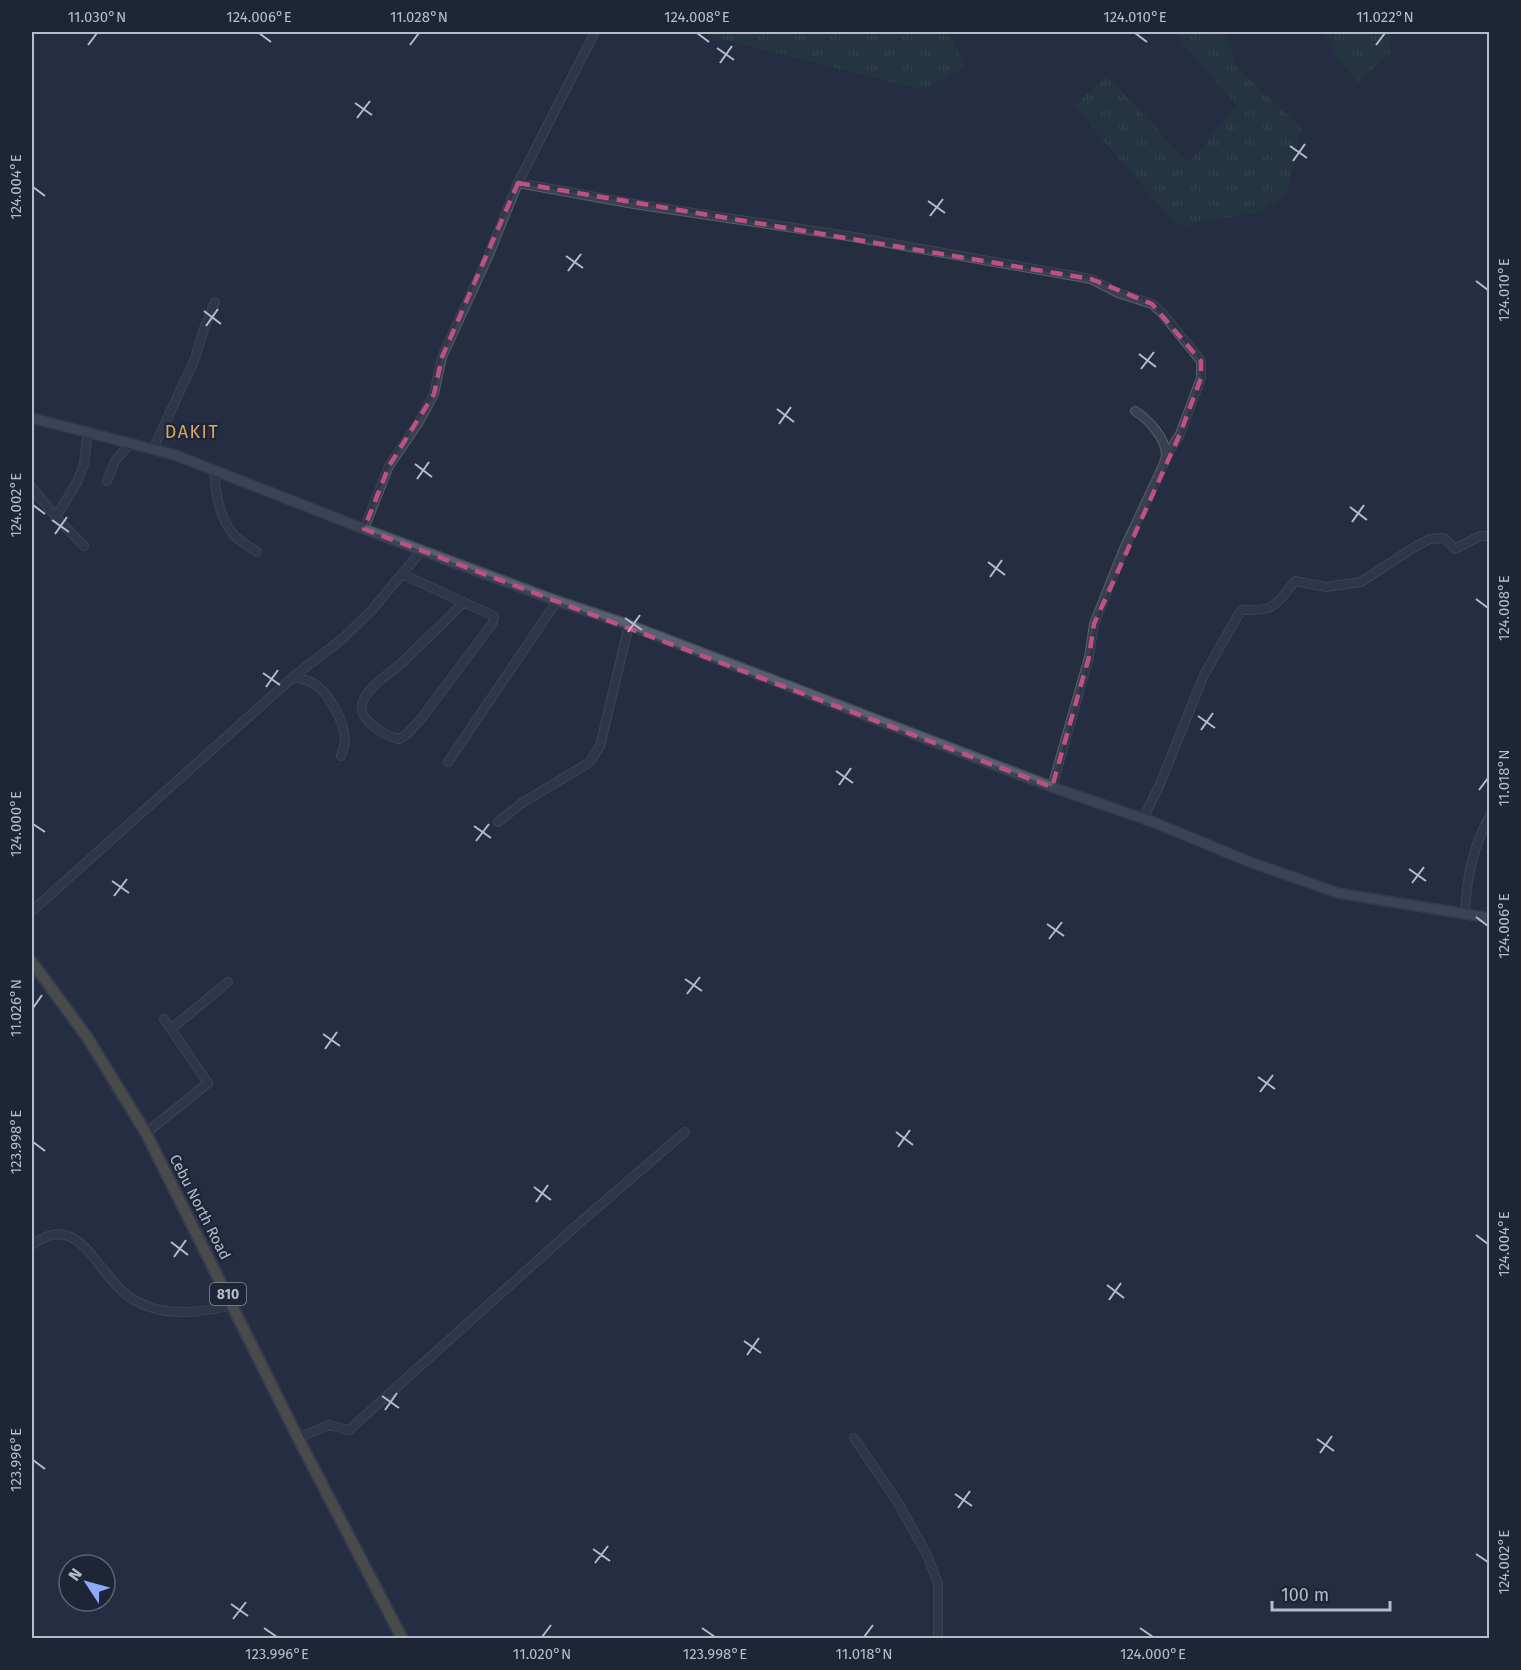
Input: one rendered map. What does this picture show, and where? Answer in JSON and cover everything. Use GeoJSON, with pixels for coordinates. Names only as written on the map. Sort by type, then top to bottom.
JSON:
{"type":"FeatureCollection","features":[{"type":"Feature","properties":{"kind":"highway","name":"Cebu North Road"},"geometry":{"type":"LineString","coordinates":[[32,962],[87,1037],[146,1133],[298,1438],[402,1638]]}},
{"type":"Feature","properties":{"kind":"main road"},"geometry":{"type":"LineString","coordinates":[[32,418],[175,455],[214,469],[364,529],[556,601],[629,625],[1052,787],[1143,819],[1250,862],[1338,893],[1490,918]]}},
{"type":"Feature","properties":{"kind":"street"},"geometry":{"type":"LineString","coordinates":[[364,529],[389,466],[419,422],[434,394],[442,357],[488,257],[518,183],[595,32]]}},
{"type":"Feature","properties":{"kind":"street"},"geometry":{"type":"LineString","coordinates":[[518,183],[634,204],[849,236],[1091,279],[1118,293],[1152,304],[1162,313],[1201,361],[1201,378],[1180,434],[1167,455],[1123,551],[1094,624],[1089,657],[1052,787]]}},
{"type":"Feature","properties":{"kind":"street"},"geometry":{"type":"LineString","coordinates":[[153,449],[194,361],[215,302]]}},
{"type":"Feature","properties":{"kind":"street"},"geometry":{"type":"LineString","coordinates":[[1135,411],[1144,417],[1163,441],[1167,455]]}},
{"type":"Feature","properties":{"kind":"street"},"geometry":{"type":"LineString","coordinates":[[56,517],[77,482],[84,464],[88,431]]}},
{"type":"Feature","properties":{"kind":"street"},"geometry":{"type":"LineString","coordinates":[[107,482],[115,460],[130,443]]}},
{"type":"Feature","properties":{"kind":"street"},"geometry":{"type":"LineString","coordinates":[[214,469],[215,486],[224,522],[234,536],[257,552]]}},
{"type":"Feature","properties":{"kind":"street"},"geometry":{"type":"LineString","coordinates":[[32,488],[84,546]]}},
{"type":"Feature","properties":{"kind":"street"},"geometry":{"type":"LineString","coordinates":[[1143,819],[1164,775],[1204,675],[1241,610],[1265,610],[1281,599],[1295,581],[1326,587],[1361,582],[1430,539],[1444,538],[1455,549],[1480,536],[1490,536]]}},
{"type":"Feature","properties":{"kind":"street"},"geometry":{"type":"LineString","coordinates":[[32,911],[293,676],[342,639],[372,610],[422,550]]}},
{"type":"Feature","properties":{"kind":"street"},"geometry":{"type":"LineString","coordinates":[[402,574],[492,615],[494,617],[492,624],[421,719],[406,735],[399,739],[383,733],[373,726],[363,713],[363,700],[463,602]]}},
{"type":"Feature","properties":{"kind":"street"},"geometry":{"type":"LineString","coordinates":[[448,762],[556,601]]}},
{"type":"Feature","properties":{"kind":"street"},"geometry":{"type":"LineString","coordinates":[[498,822],[522,803],[590,762],[597,754],[629,625]]}},
{"type":"Feature","properties":{"kind":"street"},"geometry":{"type":"LineString","coordinates":[[293,676],[313,683],[323,692],[338,713],[344,730],[345,742],[341,756]]}},
{"type":"Feature","properties":{"kind":"street"},"geometry":{"type":"LineString","coordinates":[[1465,914],[1466,890],[1480,832],[1490,816]]}},
{"type":"Feature","properties":{"kind":"street"},"geometry":{"type":"LineString","coordinates":[[171,1029],[228,982]]}},
{"type":"Feature","properties":{"kind":"street"},"geometry":{"type":"LineString","coordinates":[[146,1133],[208,1083],[164,1019]]}},
{"type":"Feature","properties":{"kind":"street"},"geometry":{"type":"LineString","coordinates":[[298,1438],[329,1425],[349,1430],[576,1226],[685,1132]]}},
{"type":"Feature","properties":{"kind":"street"},"geometry":{"type":"LineString","coordinates":[[32,1245],[55,1233],[70,1236],[91,1253],[112,1280],[130,1298],[161,1311],[203,1312],[233,1305]]}},
{"type":"Feature","properties":{"kind":"street"},"geometry":{"type":"LineString","coordinates":[[854,1438],[897,1500],[926,1553],[938,1583],[938,1638]]}},
{"type":"Feature","properties":{"kind":"highlighted area"},"geometry":{"type":"Polygon","coordinates":[[[518,183],[1091,279],[1152,304],[1201,361],[1201,378],[1180,434],[1094,624],[1089,657],[1052,787],[364,529],[389,466],[434,394],[442,357],[518,183]]]}},
{"type":"Feature","properties":{"kind":"green space"},"geometry":{"type":"Polygon","coordinates":[[[694,32],[949,32],[964,67],[923,90],[694,32]]]}},
{"type":"Feature","properties":{"kind":"green space"},"geometry":{"type":"Polygon","coordinates":[[[1173,32],[1220,32],[1226,37],[1236,66],[1301,128],[1287,194],[1260,212],[1184,226],[1171,219],[1074,106],[1107,76],[1189,163],[1236,105],[1173,32]]]}},
{"type":"Feature","properties":{"kind":"green space"},"geometry":{"type":"Polygon","coordinates":[[[1321,32],[1390,32],[1391,52],[1358,82],[1338,60],[1330,40],[1321,32]]]}},
{"type":"Feature","properties":{"kind":"district","name":"DAKIT"},"geometry":{"type":"Point","coordinates":[192,432]}}]}
